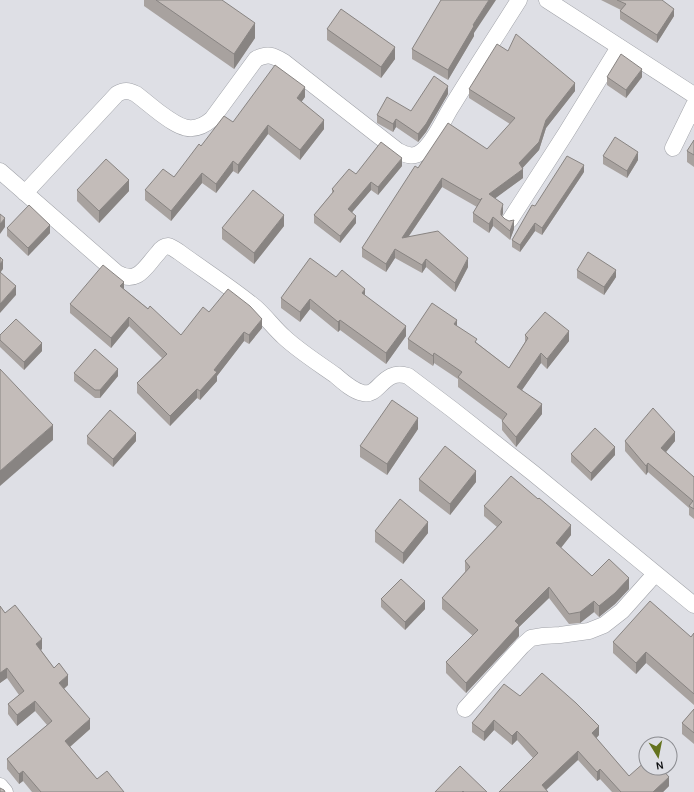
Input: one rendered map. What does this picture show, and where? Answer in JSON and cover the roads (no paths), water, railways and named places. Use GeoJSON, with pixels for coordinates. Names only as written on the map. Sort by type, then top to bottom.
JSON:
{"type":"FeatureCollection","features":[{"type":"Feature","properties":{"kind":"street"},"geometry":{"type":"LineString","coordinates":[[25,193],[117,94],[129,90],[175,124],[184,128],[197,128],[204,126],[212,119],[256,59],[266,54],[275,56],[284,62],[398,151],[407,155],[420,153],[430,144],[452,106],[519,0]]}},
{"type":"Feature","properties":{"kind":"street"},"geometry":{"type":"LineString","coordinates":[[547,0],[694,95]]}},
{"type":"Feature","properties":{"kind":"street"},"geometry":{"type":"LineString","coordinates":[[510,220],[619,47]]}},
{"type":"Feature","properties":{"kind":"street"},"geometry":{"type":"LineString","coordinates":[[673,148],[694,105]]}},
{"type":"Feature","properties":{"kind":"street"},"geometry":{"type":"LineString","coordinates":[[0,171],[117,273],[124,277],[132,278],[138,275],[165,247],[173,248],[257,309],[285,338],[349,386],[363,393],[369,393],[374,391],[388,376],[395,374],[408,376],[534,473],[694,605]]}},
{"type":"Feature","properties":{"kind":"street"},"geometry":{"type":"LineString","coordinates":[[465,710],[522,646],[531,638],[589,630],[604,625],[622,611],[655,574]]}},
{"type":"Feature","properties":{"kind":"street"},"geometry":{"type":"LineString","coordinates":[[0,786],[5,792]]}}]}
